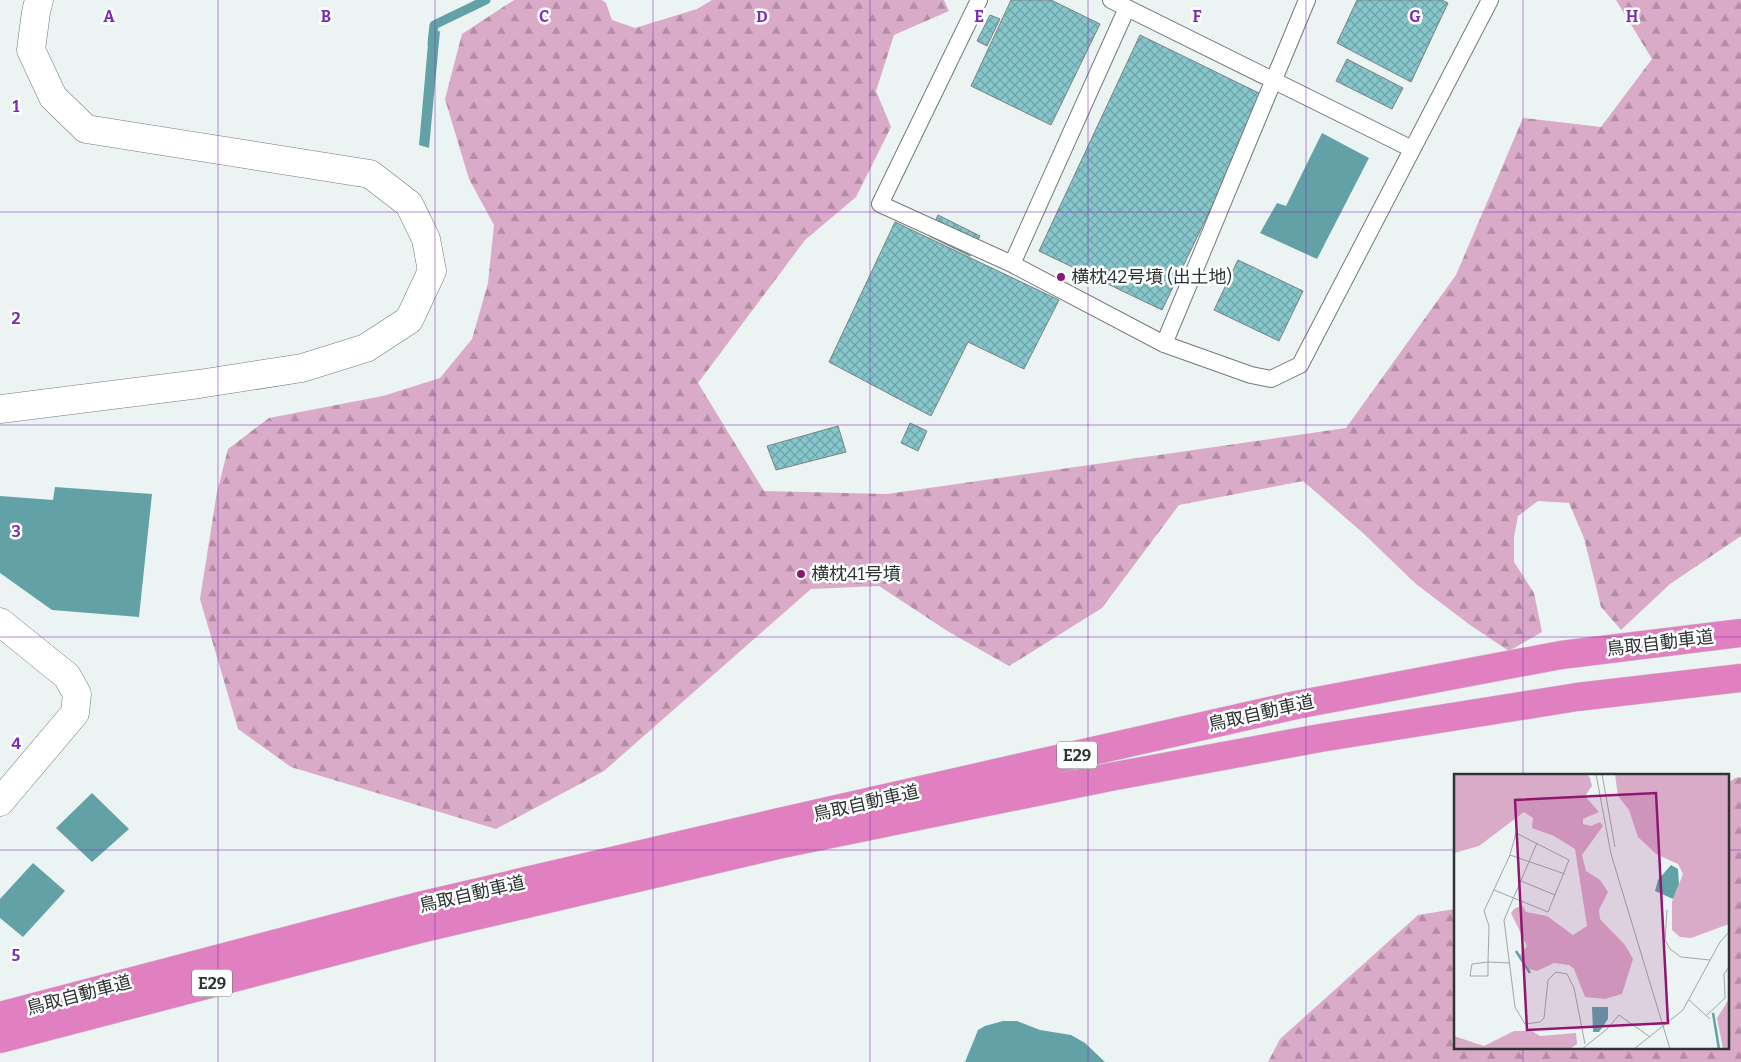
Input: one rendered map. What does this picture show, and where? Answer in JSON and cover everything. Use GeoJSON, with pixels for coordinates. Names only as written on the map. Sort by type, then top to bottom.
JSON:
{"type":"FeatureCollection","features":[{"type":"Feature","properties":{"kind":"highway","name":"鳥取自動車道"},"geometry":{"type":"LineString","coordinates":[[0,1039],[421,917],[785,821],[1296,705],[1561,655],[1741,633]]}},
{"type":"Feature","properties":{"kind":"highway","name":"鳥取自動車道"},"geometry":{"type":"LineString","coordinates":[[0,1016],[421,917],[1110,777],[1320,738],[1567,698],[1741,678]]}},
{"type":"Feature","properties":{"kind":"street"},"geometry":{"type":"LineString","coordinates":[[0,409],[200,384],[293,370],[339,357],[366,348],[409,320],[432,271],[426,239],[409,204],[370,174],[86,129],[53,97],[31,50],[39,0]]}},
{"type":"Feature","properties":{"kind":"street"},"geometry":{"type":"LineString","coordinates":[[0,622],[67,676],[77,694],[75,713],[0,802]]}},
{"type":"Feature","properties":{"kind":"lane"},"geometry":{"type":"LineString","coordinates":[[979,0],[880,204],[1012,264],[1164,344],[1251,375],[1271,379],[1300,365],[1490,0]]}},
{"type":"Feature","properties":{"kind":"lane"},"geometry":{"type":"LineString","coordinates":[[1111,0],[1412,149]]}},
{"type":"Feature","properties":{"kind":"lane"},"geometry":{"type":"LineString","coordinates":[[1164,344],[1306,0]]}},
{"type":"Feature","properties":{"kind":"lane"},"geometry":{"type":"LineString","coordinates":[[1012,264],[1127,8]]}},
{"type":"Feature","properties":{"kind":"green space"},"geometry":{"type":"Polygon","coordinates":[[[514,0],[602,0],[606,3],[612,20],[635,28],[697,9],[712,0],[944,0],[949,11],[894,35],[876,91],[891,127],[856,197],[805,240],[698,383],[764,491],[887,494],[1346,428],[1456,275],[1523,118],[1601,127],[1652,59],[1616,0],[1741,0],[1741,536],[1670,584],[1621,630],[1601,607],[1584,538],[1569,503],[1538,501],[1518,516],[1514,537],[1514,562],[1534,593],[1542,632],[1509,651],[1470,625],[1416,584],[1363,533],[1303,481],[1179,505],[1102,608],[1009,666],[949,632],[879,586],[811,589],[604,771],[496,829],[291,767],[238,729],[200,599],[217,492],[228,449],[269,418],[383,396],[440,378],[472,339],[488,283],[494,225],[469,179],[445,99],[462,34],[514,0]]]}},
{"type":"Feature","properties":{"kind":"green space"},"geometry":{"type":"Polygon","coordinates":[[[1741,777],[1741,1062],[1268,1062],[1280,1039],[1418,915],[1454,909],[1454,1050],[1728,1050],[1728,783],[1735,778],[1741,777]]]}},
{"type":"Feature","properties":{"kind":"water"},"geometry":{"type":"Polygon","coordinates":[[[440,31],[429,148],[419,145],[429,33],[440,31]]]}},
{"type":"Feature","properties":{"kind":"water"},"geometry":{"type":"Polygon","coordinates":[[[1322,133],[1369,158],[1317,259],[1260,233],[1277,203],[1286,206],[1322,133]]]}},
{"type":"Feature","properties":{"kind":"water"},"geometry":{"type":"Polygon","coordinates":[[[55,487],[152,494],[139,617],[52,610],[0,573],[0,496],[53,500],[55,487]]]}},
{"type":"Feature","properties":{"kind":"water"},"geometry":{"type":"Polygon","coordinates":[[[92,793],[129,829],[92,862],[56,828],[92,793]]]}},
{"type":"Feature","properties":{"kind":"water"},"geometry":{"type":"Polygon","coordinates":[[[33,863],[65,891],[23,937],[0,918],[0,899],[33,863]]]}},
{"type":"Feature","properties":{"kind":"water"},"geometry":{"type":"Polygon","coordinates":[[[1003,1021],[1017,1021],[1040,1030],[1071,1035],[1085,1043],[1105,1062],[965,1062],[978,1030],[1003,1021]]]}},
{"type":"Feature","properties":{"kind":"building"},"geometry":{"type":"Polygon","coordinates":[[[1011,0],[1051,0],[1100,24],[1051,125],[971,86],[1011,0]]]}},
{"type":"Feature","properties":{"kind":"building"},"geometry":{"type":"Polygon","coordinates":[[[1357,0],[1442,0],[1448,3],[1411,82],[1337,43],[1357,0]]]}},
{"type":"Feature","properties":{"kind":"building"},"geometry":{"type":"Polygon","coordinates":[[[990,15],[1000,19],[987,46],[977,41],[990,15]]]}},
{"type":"Feature","properties":{"kind":"building"},"geometry":{"type":"Polygon","coordinates":[[[1140,35],[1265,96],[1162,310],[1039,251],[1140,35]]]}},
{"type":"Feature","properties":{"kind":"building"},"geometry":{"type":"Polygon","coordinates":[[[1347,59],[1403,88],[1392,109],[1336,81],[1347,59]]]}},
{"type":"Feature","properties":{"kind":"building"},"geometry":{"type":"Polygon","coordinates":[[[938,215],[980,236],[970,256],[929,236],[938,215]]]}},
{"type":"Feature","properties":{"kind":"building"},"geometry":{"type":"Polygon","coordinates":[[[895,222],[1059,300],[1024,369],[968,342],[931,416],[829,362],[895,222]]]}},
{"type":"Feature","properties":{"kind":"building"},"geometry":{"type":"Polygon","coordinates":[[[1238,260],[1303,291],[1279,341],[1214,310],[1238,260]]]}},
{"type":"Feature","properties":{"kind":"building"},"geometry":{"type":"Polygon","coordinates":[[[910,423],[927,431],[918,451],[901,443],[910,423]]]}},
{"type":"Feature","properties":{"kind":"building"},"geometry":{"type":"Polygon","coordinates":[[[838,426],[846,452],[776,470],[767,446],[838,426]]]}},
{"type":"Feature","properties":{"kind":"waterway"},"geometry":{"type":"LineString","coordinates":[[432,44],[434,25],[486,0]]}},
{"type":"Feature","properties":{"kind":"place","name":"横枕42号墳 (出土地)"},"geometry":{"type":"Point","coordinates":[1061,277]}},
{"type":"Feature","properties":{"kind":"place","name":"横枕41号墳"},"geometry":{"type":"Point","coordinates":[801,574]}}]}
